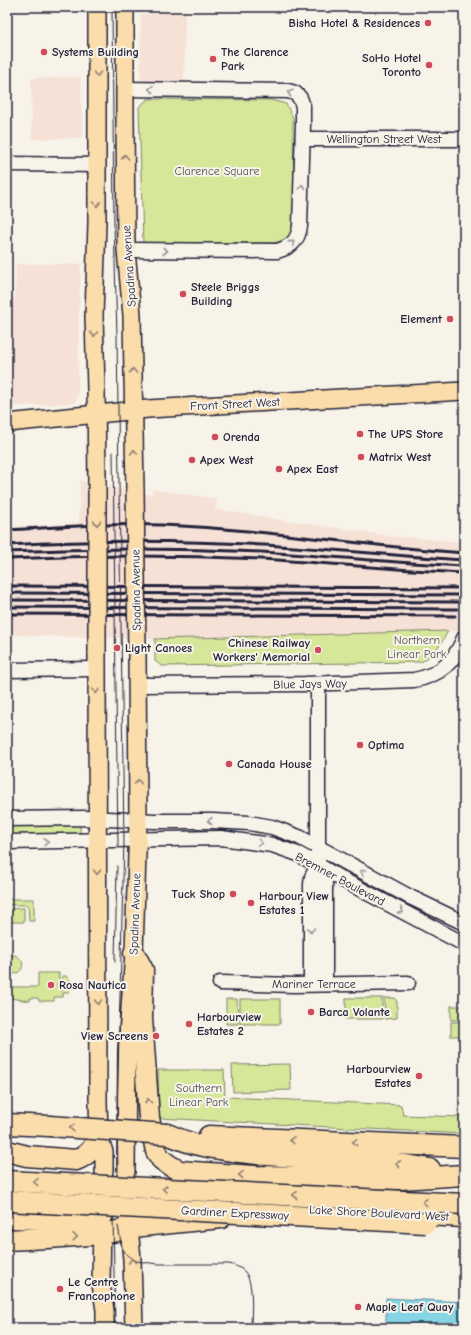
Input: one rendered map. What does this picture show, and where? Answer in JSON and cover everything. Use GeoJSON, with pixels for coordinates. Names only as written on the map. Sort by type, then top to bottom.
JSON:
{"type":"FeatureCollection","features":[{"type":"Feature","properties":{"kind":"highway"},"geometry":{"type":"LineString","coordinates":[[134,953],[143,970],[142,1018],[149,1118],[156,1151],[161,1159],[169,1165],[180,1171],[256,1176],[401,1179],[464,1175]]}},
{"type":"Feature","properties":{"kind":"highway"},"geometry":{"type":"LineString","coordinates":[[7,1124],[167,1134],[464,1147]]}},
{"type":"Feature","properties":{"kind":"highway"},"geometry":{"type":"LineString","coordinates":[[167,1134],[198,1145],[246,1153],[383,1163],[422,1167],[464,1175]]}},
{"type":"Feature","properties":{"kind":"highway"},"geometry":{"type":"LineString","coordinates":[[7,1151],[27,1156],[76,1160],[83,1158],[90,1152],[99,1137]]}},
{"type":"Feature","properties":{"kind":"highway"},"geometry":{"type":"LineString","coordinates":[[7,1158],[27,1156]]}},
{"type":"Feature","properties":{"kind":"highway","name":"Gardiner Expressway"},"geometry":{"type":"LineString","coordinates":[[7,1181],[464,1204]]}},
{"type":"Feature","properties":{"kind":"highway","name":"Gardiner Expressway"},"geometry":{"type":"LineString","coordinates":[[7,1201],[464,1225]]}},
{"type":"Feature","properties":{"kind":"highway","name":"Lake Shore Boulevard West"},"geometry":{"type":"LineString","coordinates":[[7,1240],[48,1238],[102,1225],[129,1223],[142,1226],[306,1209],[464,1217]]}},
{"type":"Feature","properties":{"kind":"highway"},"geometry":{"type":"LineString","coordinates":[[7,1218],[43,1219],[102,1225]]}},
{"type":"Feature","properties":{"kind":"main road"},"geometry":{"type":"LineString","coordinates":[[97,7],[98,165],[94,316],[97,484],[97,841],[99,1137],[104,1152],[104,1172]]}},
{"type":"Feature","properties":{"kind":"main road","name":"Spadina Avenue"},"geometry":{"type":"LineString","coordinates":[[125,7],[126,250],[132,315],[138,685],[138,821],[134,953],[127,1049],[126,1172]]}},
{"type":"Feature","properties":{"kind":"main road","name":"Front Street West"},"geometry":{"type":"LineString","coordinates":[[7,423],[133,410],[464,391]]}},
{"type":"Feature","properties":{"kind":"main road"},"geometry":{"type":"LineString","coordinates":[[129,1223],[134,1328]]}},
{"type":"Feature","properties":{"kind":"main road"},"geometry":{"type":"LineString","coordinates":[[102,1225],[101,1284],[105,1310],[105,1328]]}},
{"type":"Feature","properties":{"kind":"street"},"geometry":{"type":"LineString","coordinates":[[125,88],[288,91],[300,98],[303,106],[300,233],[297,239],[284,249],[277,251],[126,250]]}},
{"type":"Feature","properties":{"kind":"street","name":"Wellington Street West"},"geometry":{"type":"LineString","coordinates":[[303,139],[464,139]]}},
{"type":"Feature","properties":{"kind":"street"},"geometry":{"type":"LineString","coordinates":[[7,164],[98,165]]}},
{"type":"Feature","properties":{"kind":"street","name":"Blue Jays Way"},"geometry":{"type":"LineString","coordinates":[[138,685],[318,684],[414,680],[429,677],[443,668],[454,658],[464,638]]}},
{"type":"Feature","properties":{"kind":"street"},"geometry":{"type":"LineString","coordinates":[[7,670],[96,669]]}},
{"type":"Feature","properties":{"kind":"street"},"geometry":{"type":"LineString","coordinates":[[318,684],[318,865],[312,878],[318,984]]}},
{"type":"Feature","properties":{"kind":"street","name":"Bremner Boulevard"},"geometry":{"type":"LineString","coordinates":[[7,819],[83,818],[138,821],[213,821],[248,823],[272,827],[288,832],[318,846],[410,897],[464,923]]}},
{"type":"Feature","properties":{"kind":"street","name":"Bremner Boulevard"},"geometry":{"type":"LineString","coordinates":[[7,842],[221,838],[272,845],[298,854],[343,880],[464,944]]}},
{"type":"Feature","properties":{"kind":"street","name":"Mariner Terrace"},"geometry":{"type":"LineString","coordinates":[[220,983],[408,983]]}},
{"type":"Feature","properties":{"kind":"shaded area"},"geometry":{"type":"Polygon","coordinates":[[[185,12],[184,81],[143,81],[140,77],[141,14],[185,12]]]}},
{"type":"Feature","properties":{"kind":"shaded area"},"geometry":{"type":"Polygon","coordinates":[[[81,77],[82,138],[32,139],[31,78],[81,77]]]}},
{"type":"Feature","properties":{"kind":"shaded area"},"geometry":{"type":"Polygon","coordinates":[[[16,264],[81,264],[78,395],[74,403],[7,407],[7,297],[15,297],[16,264]]]}},
{"type":"Feature","properties":{"kind":"shaded area"},"geometry":{"type":"Polygon","coordinates":[[[80,481],[152,495],[153,489],[217,499],[216,509],[292,522],[389,536],[464,542],[464,631],[155,639],[7,635],[7,527],[79,523],[80,481]]]}},
{"type":"Feature","properties":{"kind":"green space","name":"Clarence Square"},"geometry":{"type":"Polygon","coordinates":[[[148,99],[271,100],[286,104],[293,118],[294,224],[289,236],[284,240],[272,243],[143,243],[139,107],[148,99]]]}},
{"type":"Feature","properties":{"kind":"green space","name":"Northern Linear Park"},"geometry":{"type":"Polygon","coordinates":[[[448,631],[437,649],[421,662],[162,666],[155,661],[155,639],[448,631]]]}},
{"type":"Feature","properties":{"kind":"green space"},"geometry":{"type":"Polygon","coordinates":[[[80,822],[79,834],[7,835],[7,823],[80,822]]]}},
{"type":"Feature","properties":{"kind":"green space"},"geometry":{"type":"Polygon","coordinates":[[[7,899],[34,899],[34,921],[29,921],[28,905],[7,905],[7,899]]]}},
{"type":"Feature","properties":{"kind":"green space"},"geometry":{"type":"Polygon","coordinates":[[[24,908],[24,922],[9,922],[8,909],[24,908]]]}},
{"type":"Feature","properties":{"kind":"green space"},"geometry":{"type":"Polygon","coordinates":[[[14,955],[20,959],[23,964],[21,970],[14,974],[7,971],[7,958],[14,955]]]}},
{"type":"Feature","properties":{"kind":"green space"},"geometry":{"type":"Polygon","coordinates":[[[38,973],[59,973],[59,980],[57,984],[58,989],[62,991],[62,976],[66,976],[71,981],[71,989],[67,993],[63,993],[63,997],[54,997],[54,1001],[39,1001],[38,998],[30,998],[30,1001],[10,998],[11,987],[38,987],[38,973]]]}},
{"type":"Feature","properties":{"kind":"green space"},"geometry":{"type":"Polygon","coordinates":[[[346,998],[382,998],[382,1019],[346,1019],[346,998]]]}},
{"type":"Feature","properties":{"kind":"green space"},"geometry":{"type":"Polygon","coordinates":[[[384,998],[395,998],[397,1002],[397,1018],[385,1019],[384,998]]]}},
{"type":"Feature","properties":{"kind":"green space"},"geometry":{"type":"Polygon","coordinates":[[[226,999],[237,999],[238,1024],[226,1024],[226,999]]]}},
{"type":"Feature","properties":{"kind":"green space"},"geometry":{"type":"Polygon","coordinates":[[[240,999],[280,999],[280,1024],[240,1024],[240,999]]]}},
{"type":"Feature","properties":{"kind":"green space"},"geometry":{"type":"Polygon","coordinates":[[[451,1006],[464,1006],[464,1020],[451,1020],[451,1006]]]}},
{"type":"Feature","properties":{"kind":"green space"},"geometry":{"type":"Polygon","coordinates":[[[451,1022],[464,1022],[464,1036],[451,1036],[451,1022]]]}},
{"type":"Feature","properties":{"kind":"green space"},"geometry":{"type":"Polygon","coordinates":[[[290,1064],[291,1090],[233,1092],[232,1065],[290,1064]]]}},
{"type":"Feature","properties":{"kind":"green space","name":"Southern Linear Park"},"geometry":{"type":"Polygon","coordinates":[[[158,1070],[224,1070],[225,1097],[401,1105],[403,1115],[464,1117],[464,1134],[159,1118],[158,1070]]]}},
{"type":"Feature","properties":{"kind":"water"},"geometry":{"type":"Polygon","coordinates":[[[386,1298],[464,1302],[464,1328],[386,1328],[386,1298]]]}},
{"type":"Feature","properties":{"kind":"tram line"},"geometry":{"type":"LineString","coordinates":[[112,7],[124,841],[117,1112],[118,1172]]}},
{"type":"Feature","properties":{"kind":"tram line"},"geometry":{"type":"LineString","coordinates":[[113,452],[118,846]]}},
{"type":"Feature","properties":{"kind":"tram line"},"geometry":{"type":"LineString","coordinates":[[115,962],[117,866]]}},
{"type":"Feature","properties":{"kind":"tram line"},"geometry":{"type":"LineString","coordinates":[[113,1216],[115,1328]]}},
{"type":"Feature","properties":{"kind":"tram line"},"geometry":{"type":"LineString","coordinates":[[118,1226],[122,1248],[127,1255],[136,1261],[158,1264],[229,1264],[243,1270],[247,1275],[251,1289],[251,1328]]}},
{"type":"Feature","properties":{"kind":"railway"},"geometry":{"type":"LineString","coordinates":[[7,530],[104,525],[162,525],[238,530],[464,553]]}},
{"type":"Feature","properties":{"kind":"railway"},"geometry":{"type":"LineString","coordinates":[[7,545],[104,541],[232,543],[464,560]]}},
{"type":"Feature","properties":{"kind":"railway"},"geometry":{"type":"LineString","coordinates":[[7,552],[166,549],[261,552],[464,566]]}},
{"type":"Feature","properties":{"kind":"railway"},"geometry":{"type":"LineString","coordinates":[[7,559],[166,556],[261,559],[464,573]]}},
{"type":"Feature","properties":{"kind":"railway"},"geometry":{"type":"LineString","coordinates":[[7,586],[464,588]]}},
{"type":"Feature","properties":{"kind":"railway"},"geometry":{"type":"LineString","coordinates":[[7,593],[461,595]]}},
{"type":"Feature","properties":{"kind":"railway"},"geometry":{"type":"LineString","coordinates":[[7,600],[459,602]]}},
{"type":"Feature","properties":{"kind":"railway"},"geometry":{"type":"LineString","coordinates":[[7,607],[457,609]]}},
{"type":"Feature","properties":{"kind":"railway"},"geometry":{"type":"LineString","coordinates":[[7,614],[455,616]]}},
{"type":"Feature","properties":{"kind":"place","name":"Bisha Hotel & Residences"},"geometry":{"type":"Point","coordinates":[428,23]}},
{"type":"Feature","properties":{"kind":"place","name":"Systems Building"},"geometry":{"type":"Point","coordinates":[44,52]}},
{"type":"Feature","properties":{"kind":"place","name":"The Clarence Park"},"geometry":{"type":"Point","coordinates":[213,59]}},
{"type":"Feature","properties":{"kind":"place","name":"SoHo Hotel Toronto"},"geometry":{"type":"Point","coordinates":[429,65]}},
{"type":"Feature","properties":{"kind":"place","name":"Steele Briggs Building"},"geometry":{"type":"Point","coordinates":[183,294]}},
{"type":"Feature","properties":{"kind":"place","name":"Element"},"geometry":{"type":"Point","coordinates":[450,319]}},
{"type":"Feature","properties":{"kind":"place","name":"The UPS Store"},"geometry":{"type":"Point","coordinates":[360,434]}},
{"type":"Feature","properties":{"kind":"place","name":"Orenda"},"geometry":{"type":"Point","coordinates":[215,437]}},
{"type":"Feature","properties":{"kind":"place","name":"Matrix West"},"geometry":{"type":"Point","coordinates":[361,457]}},
{"type":"Feature","properties":{"kind":"place","name":"Apex West"},"geometry":{"type":"Point","coordinates":[192,460]}},
{"type":"Feature","properties":{"kind":"place","name":"Apex East"},"geometry":{"type":"Point","coordinates":[279,469]}},
{"type":"Feature","properties":{"kind":"place","name":"Light Canoes"},"geometry":{"type":"Point","coordinates":[117,648]}},
{"type":"Feature","properties":{"kind":"place","name":"Chinese Railway Workers' Memorial"},"geometry":{"type":"Point","coordinates":[318,650]}},
{"type":"Feature","properties":{"kind":"place","name":"Optima"},"geometry":{"type":"Point","coordinates":[360,745]}},
{"type":"Feature","properties":{"kind":"place","name":"Canada House"},"geometry":{"type":"Point","coordinates":[229,764]}},
{"type":"Feature","properties":{"kind":"place","name":"Tuck Shop"},"geometry":{"type":"Point","coordinates":[233,894]}},
{"type":"Feature","properties":{"kind":"place","name":"Harbour View Estates 1"},"geometry":{"type":"Point","coordinates":[251,903]}},
{"type":"Feature","properties":{"kind":"place","name":"Rosa Nautica"},"geometry":{"type":"Point","coordinates":[51,985]}},
{"type":"Feature","properties":{"kind":"place","name":"Barca Volante"},"geometry":{"type":"Point","coordinates":[311,1012]}},
{"type":"Feature","properties":{"kind":"place","name":"Harbourview Estates 2"},"geometry":{"type":"Point","coordinates":[189,1024]}},
{"type":"Feature","properties":{"kind":"place","name":"View Screens"},"geometry":{"type":"Point","coordinates":[156,1036]}},
{"type":"Feature","properties":{"kind":"place","name":"Harbourview Estates"},"geometry":{"type":"Point","coordinates":[419,1076]}},
{"type":"Feature","properties":{"kind":"place","name":"Le Centre Francophone"},"geometry":{"type":"Point","coordinates":[60,1289]}},
{"type":"Feature","properties":{"kind":"place","name":"Maple Leaf Quay"},"geometry":{"type":"Point","coordinates":[358,1307]}}]}
